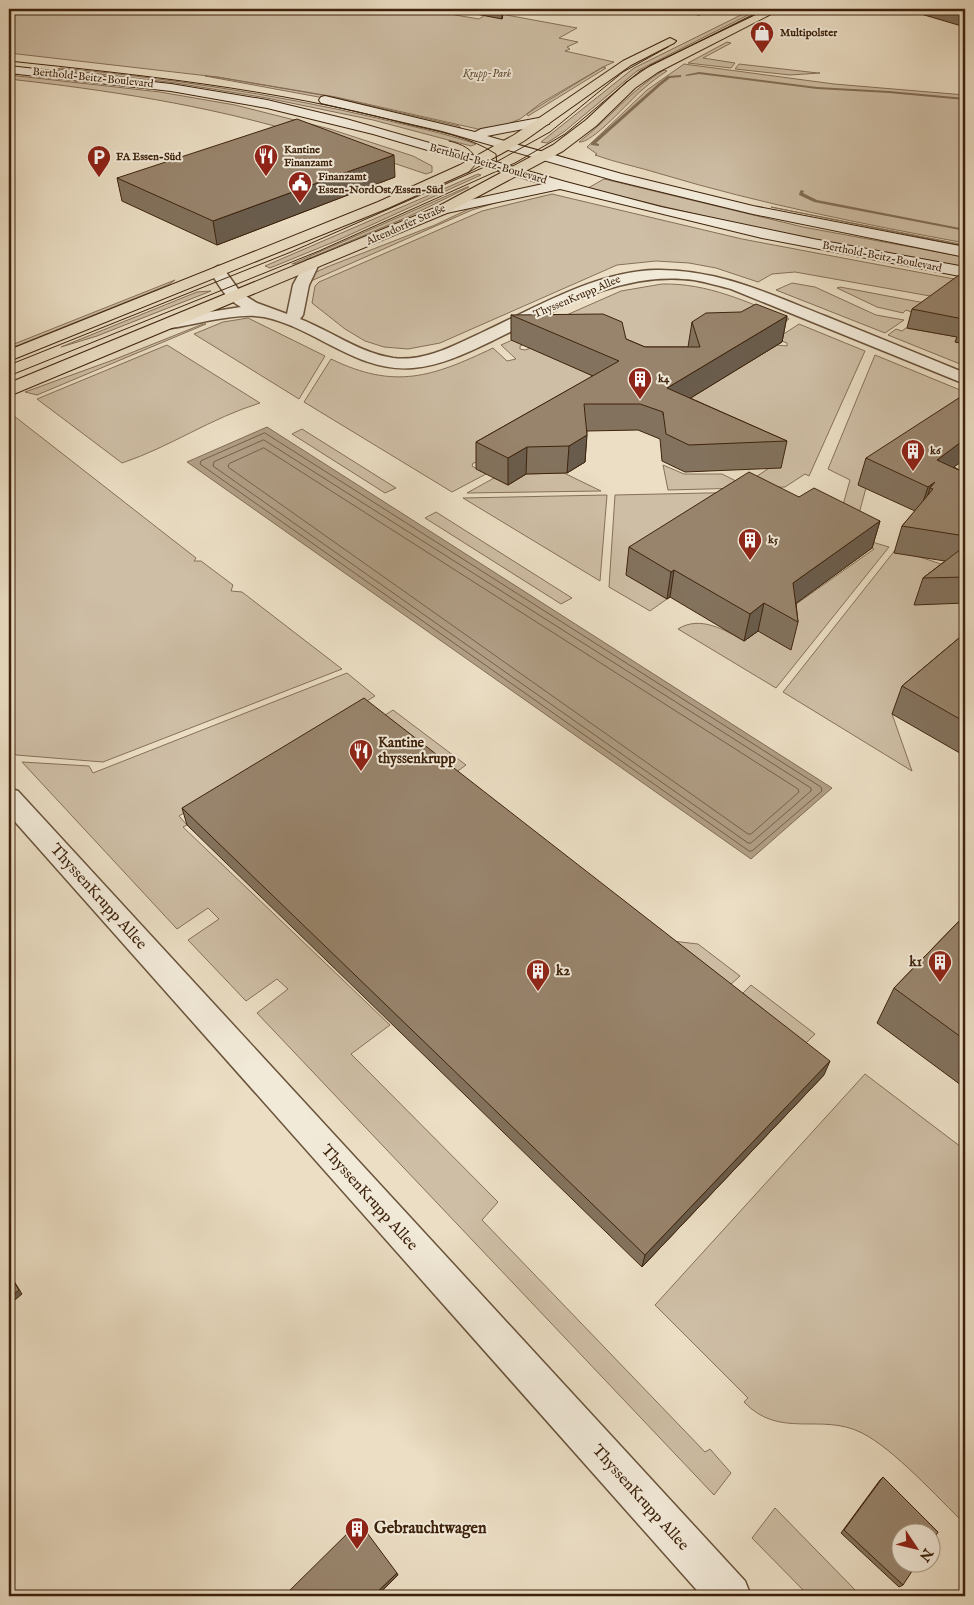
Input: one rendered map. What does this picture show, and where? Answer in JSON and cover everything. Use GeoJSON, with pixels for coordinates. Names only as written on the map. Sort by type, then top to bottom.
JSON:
{"type":"FeatureCollection","features":[{"type":"Feature","properties":{"kind":"main road","name":"Altendorfer Straße"},"geometry":{"type":"LineString","coordinates":[[9,390],[442,210],[516,172],[571,139],[648,73],[692,49],[776,9]]}},
{"type":"Feature","properties":{"kind":"main road","name":"Altendorfer Straße"},"geometry":{"type":"LineString","coordinates":[[9,356],[383,205],[440,180],[508,145],[628,62],[676,38]]}},
{"type":"Feature","properties":{"kind":"main road","name":"Berthold-Beitz-Boulevard"},"geometry":{"type":"LineString","coordinates":[[9,58],[187,77]]}},
{"type":"Feature","properties":{"kind":"main road","name":"Berthold-Beitz-Boulevard"},"geometry":{"type":"LineString","coordinates":[[9,69],[129,82],[282,107],[479,160],[561,185],[748,230],[965,272]]}},
{"type":"Feature","properties":{"kind":"main road","name":"Berthold-Beitz-Boulevard"},"geometry":{"type":"LineString","coordinates":[[310,97],[472,135],[618,177],[753,210],[831,227],[965,252]]}},
{"type":"Feature","properties":{"kind":"main road"},"geometry":{"type":"LineString","coordinates":[[472,135],[544,121]]}},
{"type":"Feature","properties":{"kind":"main road"},"geometry":{"type":"LineString","coordinates":[[379,133],[439,161],[444,170],[440,180]]}},
{"type":"Feature","properties":{"kind":"main road"},"geometry":{"type":"LineString","coordinates":[[571,139],[582,154],[618,177]]}},
{"type":"Feature","properties":{"kind":"main road"},"geometry":{"type":"LineString","coordinates":[[442,210],[561,185]]}},
{"type":"Feature","properties":{"kind":"street"},"geometry":{"type":"LineString","coordinates":[[300,321],[301,285],[312,264]]}},
{"type":"Feature","properties":{"kind":"street","name":"ThyssenKrupp Allee"},"geometry":{"type":"LineString","coordinates":[[218,272],[251,289],[350,351],[370,359],[396,363],[423,362],[440,357],[610,282],[644,274],[681,273],[714,279],[736,286],[965,379]]}},
{"type":"Feature","properties":{"kind":"street"},"geometry":{"type":"LineString","coordinates":[[218,272],[234,296]]}},
{"type":"Feature","properties":{"kind":"street","name":"ThyssenKrupp Allee"},"geometry":{"type":"LineString","coordinates":[[234,296],[267,312],[300,321]]}},
{"type":"Feature","properties":{"kind":"street","name":"ThyssenKrupp Allee"},"geometry":{"type":"LineString","coordinates":[[171,323],[239,312],[267,312]]}},
{"type":"Feature","properties":{"kind":"street","name":"ThyssenKrupp Allee"},"geometry":{"type":"LineString","coordinates":[[9,798],[730,1596]]}},
{"type":"Feature","properties":{"kind":"green space","name":"Krupp-Park"},"geometry":{"type":"Polygon","coordinates":[[[9,9],[420,9],[479,19],[490,12],[577,28],[559,38],[578,42],[567,47],[570,49],[565,51],[614,62],[541,103],[520,119],[503,126],[482,130],[336,97],[217,77],[9,53],[9,9]]]}},
{"type":"Feature","properties":{"kind":"green space"},"geometry":{"type":"Polygon","coordinates":[[[747,12],[752,13],[637,71],[565,131],[547,143],[541,142],[634,68],[747,12]]]}},
{"type":"Feature","properties":{"kind":"green space"},"geometry":{"type":"Polygon","coordinates":[[[727,42],[731,43],[703,58],[735,63],[731,68],[688,63],[727,42]]]}},
{"type":"Feature","properties":{"kind":"green space"},"geometry":{"type":"Polygon","coordinates":[[[684,64],[834,84],[965,95],[965,243],[850,221],[736,195],[603,158],[595,155],[597,154],[587,147],[647,90],[684,64]]]}},
{"type":"Feature","properties":{"kind":"green space"},"geometry":{"type":"Polygon","coordinates":[[[739,64],[820,73],[790,75],[735,69],[739,64]]]}},
{"type":"Feature","properties":{"kind":"green space"},"geometry":{"type":"Polygon","coordinates":[[[603,67],[606,68],[528,116],[527,114],[536,108],[603,67]]]}},
{"type":"Feature","properties":{"kind":"green space"},"geometry":{"type":"Polygon","coordinates":[[[58,69],[180,82],[299,101],[452,136],[476,144],[471,146],[373,120],[267,98],[176,83],[58,69]]]}},
{"type":"Feature","properties":{"kind":"green space"},"geometry":{"type":"Polygon","coordinates":[[[664,70],[667,71],[642,90],[593,136],[579,142],[641,86],[664,70]]]}},
{"type":"Feature","properties":{"kind":"green space"},"geometry":{"type":"Polygon","coordinates":[[[9,75],[160,92],[235,105],[330,129],[413,156],[432,166],[432,172],[426,174],[315,138],[228,114],[82,88],[9,79],[9,75]]]}},
{"type":"Feature","properties":{"kind":"green space"},"geometry":{"type":"Polygon","coordinates":[[[205,76],[333,97],[459,126],[462,129],[351,103],[205,76]]]}},
{"type":"Feature","properties":{"kind":"green space"},"geometry":{"type":"Polygon","coordinates":[[[478,174],[481,175],[336,241],[270,268],[265,266],[478,174]]]}},
{"type":"Feature","properties":{"kind":"green space"},"geometry":{"type":"Polygon","coordinates":[[[604,179],[803,227],[965,257],[965,268],[776,232],[588,188],[604,179]]]}},
{"type":"Feature","properties":{"kind":"green space"},"geometry":{"type":"Polygon","coordinates":[[[469,187],[410,216],[292,264],[469,187]]]}},
{"type":"Feature","properties":{"kind":"green space"},"geometry":{"type":"Polygon","coordinates":[[[552,194],[742,239],[965,281],[947,299],[795,272],[772,274],[758,282],[716,268],[689,263],[656,261],[617,265],[440,343],[408,349],[384,347],[365,341],[345,329],[312,303],[315,286],[319,282],[482,211],[552,194]]]}},
{"type":"Feature","properties":{"kind":"green space"},"geometry":{"type":"Polygon","coordinates":[[[505,200],[472,210],[311,281],[314,273],[327,267],[435,225],[471,208],[505,200]]]}},
{"type":"Feature","properties":{"kind":"green space"},"geometry":{"type":"Polygon","coordinates":[[[771,207],[965,245],[965,246],[771,207]]]}},
{"type":"Feature","properties":{"kind":"green space"},"geometry":{"type":"Polygon","coordinates":[[[175,280],[168,285],[9,349],[9,346],[175,280]]]}},
{"type":"Feature","properties":{"kind":"green space"},"geometry":{"type":"Polygon","coordinates":[[[792,283],[815,287],[876,315],[904,320],[885,333],[776,290],[792,283]]]}},
{"type":"Feature","properties":{"kind":"green space"},"geometry":{"type":"Polygon","coordinates":[[[662,284],[711,290],[789,319],[765,335],[693,364],[528,332],[621,291],[662,284]]]}},
{"type":"Feature","properties":{"kind":"green space"},"geometry":{"type":"Polygon","coordinates":[[[837,288],[925,303],[914,313],[906,310],[903,313],[877,307],[837,288]]]}},
{"type":"Feature","properties":{"kind":"green space"},"geometry":{"type":"Polygon","coordinates":[[[211,291],[97,336],[61,347],[197,292],[211,291]]]}},
{"type":"Feature","properties":{"kind":"green space"},"geometry":{"type":"Polygon","coordinates":[[[248,318],[325,356],[299,399],[194,334],[223,322],[248,318]]]}},
{"type":"Feature","properties":{"kind":"green space"},"geometry":{"type":"Polygon","coordinates":[[[206,324],[37,395],[25,392],[113,360],[206,324]]]}},
{"type":"Feature","properties":{"kind":"green space"},"geometry":{"type":"Polygon","coordinates":[[[799,324],[865,351],[809,476],[805,474],[785,487],[668,490],[663,465],[684,474],[722,474],[744,485],[775,464],[657,412],[671,410],[777,345],[787,346],[787,343],[776,339],[799,324]]]}},
{"type":"Feature","properties":{"kind":"green space"},"geometry":{"type":"Polygon","coordinates":[[[906,328],[958,337],[956,342],[965,344],[965,366],[888,335],[896,329],[902,331],[906,328]]]}},
{"type":"Feature","properties":{"kind":"green space"},"geometry":{"type":"Polygon","coordinates":[[[519,337],[530,341],[520,346],[520,349],[531,348],[622,389],[479,462],[473,463],[472,466],[486,474],[452,492],[304,402],[331,359],[354,369],[375,374],[394,377],[413,376],[451,366],[493,348],[507,361],[516,359],[501,345],[519,337]]]}},
{"type":"Feature","properties":{"kind":"green space"},"geometry":{"type":"Polygon","coordinates":[[[167,345],[260,403],[225,416],[157,449],[122,463],[37,399],[167,345]]]}},
{"type":"Feature","properties":{"kind":"green space"},"geometry":{"type":"Polygon","coordinates":[[[875,355],[965,392],[965,414],[859,485],[866,488],[854,532],[837,526],[850,480],[828,469],[875,355]]]}},
{"type":"Feature","properties":{"kind":"green space"},"geometry":{"type":"Polygon","coordinates":[[[9,412],[196,558],[194,561],[201,561],[233,585],[231,591],[242,592],[342,669],[103,762],[16,755],[9,748],[9,412]]]}},
{"type":"Feature","properties":{"kind":"green space"},"geometry":{"type":"Polygon","coordinates":[[[302,429],[396,488],[385,493],[292,434],[302,429]]]}},
{"type":"Feature","properties":{"kind":"green space"},"geometry":{"type":"Polygon","coordinates":[[[564,473],[601,491],[467,493],[494,478],[508,485],[526,474],[564,473]]]}},
{"type":"Feature","properties":{"kind":"green space"},"geometry":{"type":"Polygon","coordinates":[[[752,492],[627,575],[667,599],[650,611],[609,587],[615,495],[752,492]]]}},
{"type":"Feature","properties":{"kind":"green space"},"geometry":{"type":"Polygon","coordinates":[[[607,495],[600,581],[463,498],[607,495]]]}},
{"type":"Feature","properties":{"kind":"green space"},"geometry":{"type":"Polygon","coordinates":[[[436,512],[572,598],[561,604],[425,518],[436,512]]]}},
{"type":"Feature","properties":{"kind":"green space"},"geometry":{"type":"Polygon","coordinates":[[[855,537],[889,547],[776,688],[678,629],[695,623],[704,624],[721,629],[744,641],[874,549],[855,537]]]}},
{"type":"Feature","properties":{"kind":"green space"},"geometry":{"type":"Polygon","coordinates":[[[896,549],[965,572],[965,652],[892,714],[912,771],[783,692],[896,549]]]}},
{"type":"Feature","properties":{"kind":"green space"},"geometry":{"type":"Polygon","coordinates":[[[347,673],[375,696],[179,816],[187,825],[183,827],[390,1025],[351,1054],[498,1202],[482,1220],[705,1452],[710,1449],[731,1473],[714,1495],[257,1013],[288,989],[277,979],[246,1001],[188,940],[219,919],[208,908],[177,929],[22,762],[89,766],[93,773],[347,673]]]}},
{"type":"Feature","properties":{"kind":"green space"},"geometry":{"type":"Polygon","coordinates":[[[393,710],[466,765],[455,773],[382,717],[393,710]]]}},
{"type":"Feature","properties":{"kind":"green space"},"geometry":{"type":"Polygon","coordinates":[[[672,941],[698,944],[740,976],[729,986],[672,941]]]}},
{"type":"Feature","properties":{"kind":"green space"},"geometry":{"type":"Polygon","coordinates":[[[751,985],[815,1034],[804,1045],[741,995],[751,985]]]}},
{"type":"Feature","properties":{"kind":"green space"},"geometry":{"type":"Polygon","coordinates":[[[865,1074],[965,1150],[965,1524],[902,1462],[875,1440],[862,1433],[847,1427],[786,1423],[772,1420],[758,1413],[744,1402],[748,1398],[655,1305],[865,1074]]]}},
{"type":"Feature","properties":{"kind":"green space"},"geometry":{"type":"Polygon","coordinates":[[[775,1508],[861,1596],[809,1596],[752,1538],[775,1508]]]}},
{"type":"Feature","properties":{"kind":"water"},"geometry":{"type":"Polygon","coordinates":[[[267,427],[832,788],[751,859],[187,462],[267,427]]]}},
{"type":"Feature","properties":{"kind":"building"},"geometry":{"type":"Polygon","coordinates":[[[941,9],[965,9],[965,15],[941,9]]]}},
{"type":"Feature","properties":{"kind":"building"},"geometry":{"type":"Polygon","coordinates":[[[297,119],[394,155],[213,221],[117,178],[297,119]]]}},
{"type":"Feature","properties":{"kind":"building"},"geometry":{"type":"Polygon","coordinates":[[[959,275],[965,276],[965,324],[961,323],[963,319],[912,309],[959,275]]]}},
{"type":"Feature","properties":{"kind":"building"},"geometry":{"type":"Polygon","coordinates":[[[756,304],[787,316],[667,388],[787,441],[689,445],[666,434],[663,412],[640,404],[584,404],[587,435],[569,446],[527,447],[508,458],[476,442],[619,361],[511,315],[603,314],[622,322],[626,339],[645,347],[700,347],[692,322],[706,313],[741,312],[756,304]]]}},
{"type":"Feature","properties":{"kind":"building"},"geometry":{"type":"Polygon","coordinates":[[[965,394],[965,439],[937,460],[965,473],[965,536],[902,526],[933,489],[930,488],[935,482],[928,487],[866,458],[965,394]]]}},
{"type":"Feature","properties":{"kind":"building","name":"k5"},"geometry":{"type":"Polygon","coordinates":[[[749,472],[799,497],[814,488],[880,521],[793,583],[798,622],[764,603],[750,614],[674,570],[671,572],[629,547],[749,472]]]}},
{"type":"Feature","properties":{"kind":"building"},"geometry":{"type":"Polygon","coordinates":[[[965,546],[965,577],[923,578],[965,546]]]}},
{"type":"Feature","properties":{"kind":"building"},"geometry":{"type":"Polygon","coordinates":[[[965,633],[965,722],[902,686],[965,633]]]}},
{"type":"Feature","properties":{"kind":"building","name":"k2"},"geometry":{"type":"Polygon","coordinates":[[[364,698],[830,1061],[645,1255],[182,808],[364,698]]]}},
{"type":"Feature","properties":{"kind":"building"},"geometry":{"type":"Polygon","coordinates":[[[965,915],[965,1040],[894,988],[965,915]]]}},
{"type":"Feature","properties":{"kind":"building"},"geometry":{"type":"Polygon","coordinates":[[[9,1274],[19,1290],[9,1298],[9,1274]]]}},
{"type":"Feature","properties":{"kind":"building"},"geometry":{"type":"Polygon","coordinates":[[[883,1477],[928,1522],[892,1522],[892,1572],[911,1572],[903,1585],[844,1530],[883,1477]]]}},
{"type":"Feature","properties":{"kind":"building","name":"Gebrauchtwagen"},"geometry":{"type":"Polygon","coordinates":[[[359,1522],[397,1573],[373,1596],[284,1596],[359,1522]]]}},
{"type":"Feature","properties":{"kind":"waterway"},"geometry":{"type":"LineString","coordinates":[[687,75],[699,73],[817,88],[965,99]]}},
{"type":"Feature","properties":{"kind":"waterway"},"geometry":{"type":"LineString","coordinates":[[597,145],[593,144],[660,84],[669,77],[680,76]]}},
{"type":"Feature","properties":{"kind":"waterway"},"geometry":{"type":"LineString","coordinates":[[802,191],[801,194],[816,201],[965,230]]}},
{"type":"Feature","properties":{"kind":"tram line"},"geometry":{"type":"LineString","coordinates":[[9,376],[319,251],[515,163],[565,134],[640,71],[764,9]]}},
{"type":"Feature","properties":{"kind":"tram line"},"geometry":{"type":"LineString","coordinates":[[497,162],[550,132],[623,72],[668,47]]}},
{"type":"Feature","properties":{"kind":"tram line"},"geometry":{"type":"LineString","coordinates":[[9,61],[207,85],[306,101],[463,138],[496,154],[497,162]]}},
{"type":"Feature","properties":{"kind":"tram line"},"geometry":{"type":"LineString","coordinates":[[449,141],[463,146],[473,154],[477,163],[468,173]]}},
{"type":"Feature","properties":{"kind":"tram line"},"geometry":{"type":"LineString","coordinates":[[9,365],[291,252],[497,162]]}},
{"type":"Feature","properties":{"kind":"tram line"},"geometry":{"type":"LineString","coordinates":[[497,162],[497,166]]}},
{"type":"Feature","properties":{"kind":"place","name":"Multipolster"},"geometry":{"type":"Point","coordinates":[762,54]}},
{"type":"Feature","properties":{"kind":"place","name":"Kantine Finanzamt"},"geometry":{"type":"Point","coordinates":[266,177]}},
{"type":"Feature","properties":{"kind":"place","name":"FA Essen-Süd"},"geometry":{"type":"Point","coordinates":[99,178]}},
{"type":"Feature","properties":{"kind":"place","name":"Finanzamt Essen-NordOst/Essen-Süd"},"geometry":{"type":"Point","coordinates":[300,204]}},
{"type":"Feature","properties":{"kind":"place","name":"k4"},"geometry":{"type":"Point","coordinates":[640,400]}},
{"type":"Feature","properties":{"kind":"place","name":"k6"},"geometry":{"type":"Point","coordinates":[913,472]}},
{"type":"Feature","properties":{"kind":"place","name":"k5"},"geometry":{"type":"Point","coordinates":[750,561]}},
{"type":"Feature","properties":{"kind":"place","name":"Kantine thyssenkrupp"},"geometry":{"type":"Point","coordinates":[361,772]}},
{"type":"Feature","properties":{"kind":"place","name":"k1"},"geometry":{"type":"Point","coordinates":[940,983]}},
{"type":"Feature","properties":{"kind":"place","name":"k2"},"geometry":{"type":"Point","coordinates":[538,992]}},
{"type":"Feature","properties":{"kind":"place","name":"Gebrauchtwagen"},"geometry":{"type":"Point","coordinates":[357,1550]}}]}
